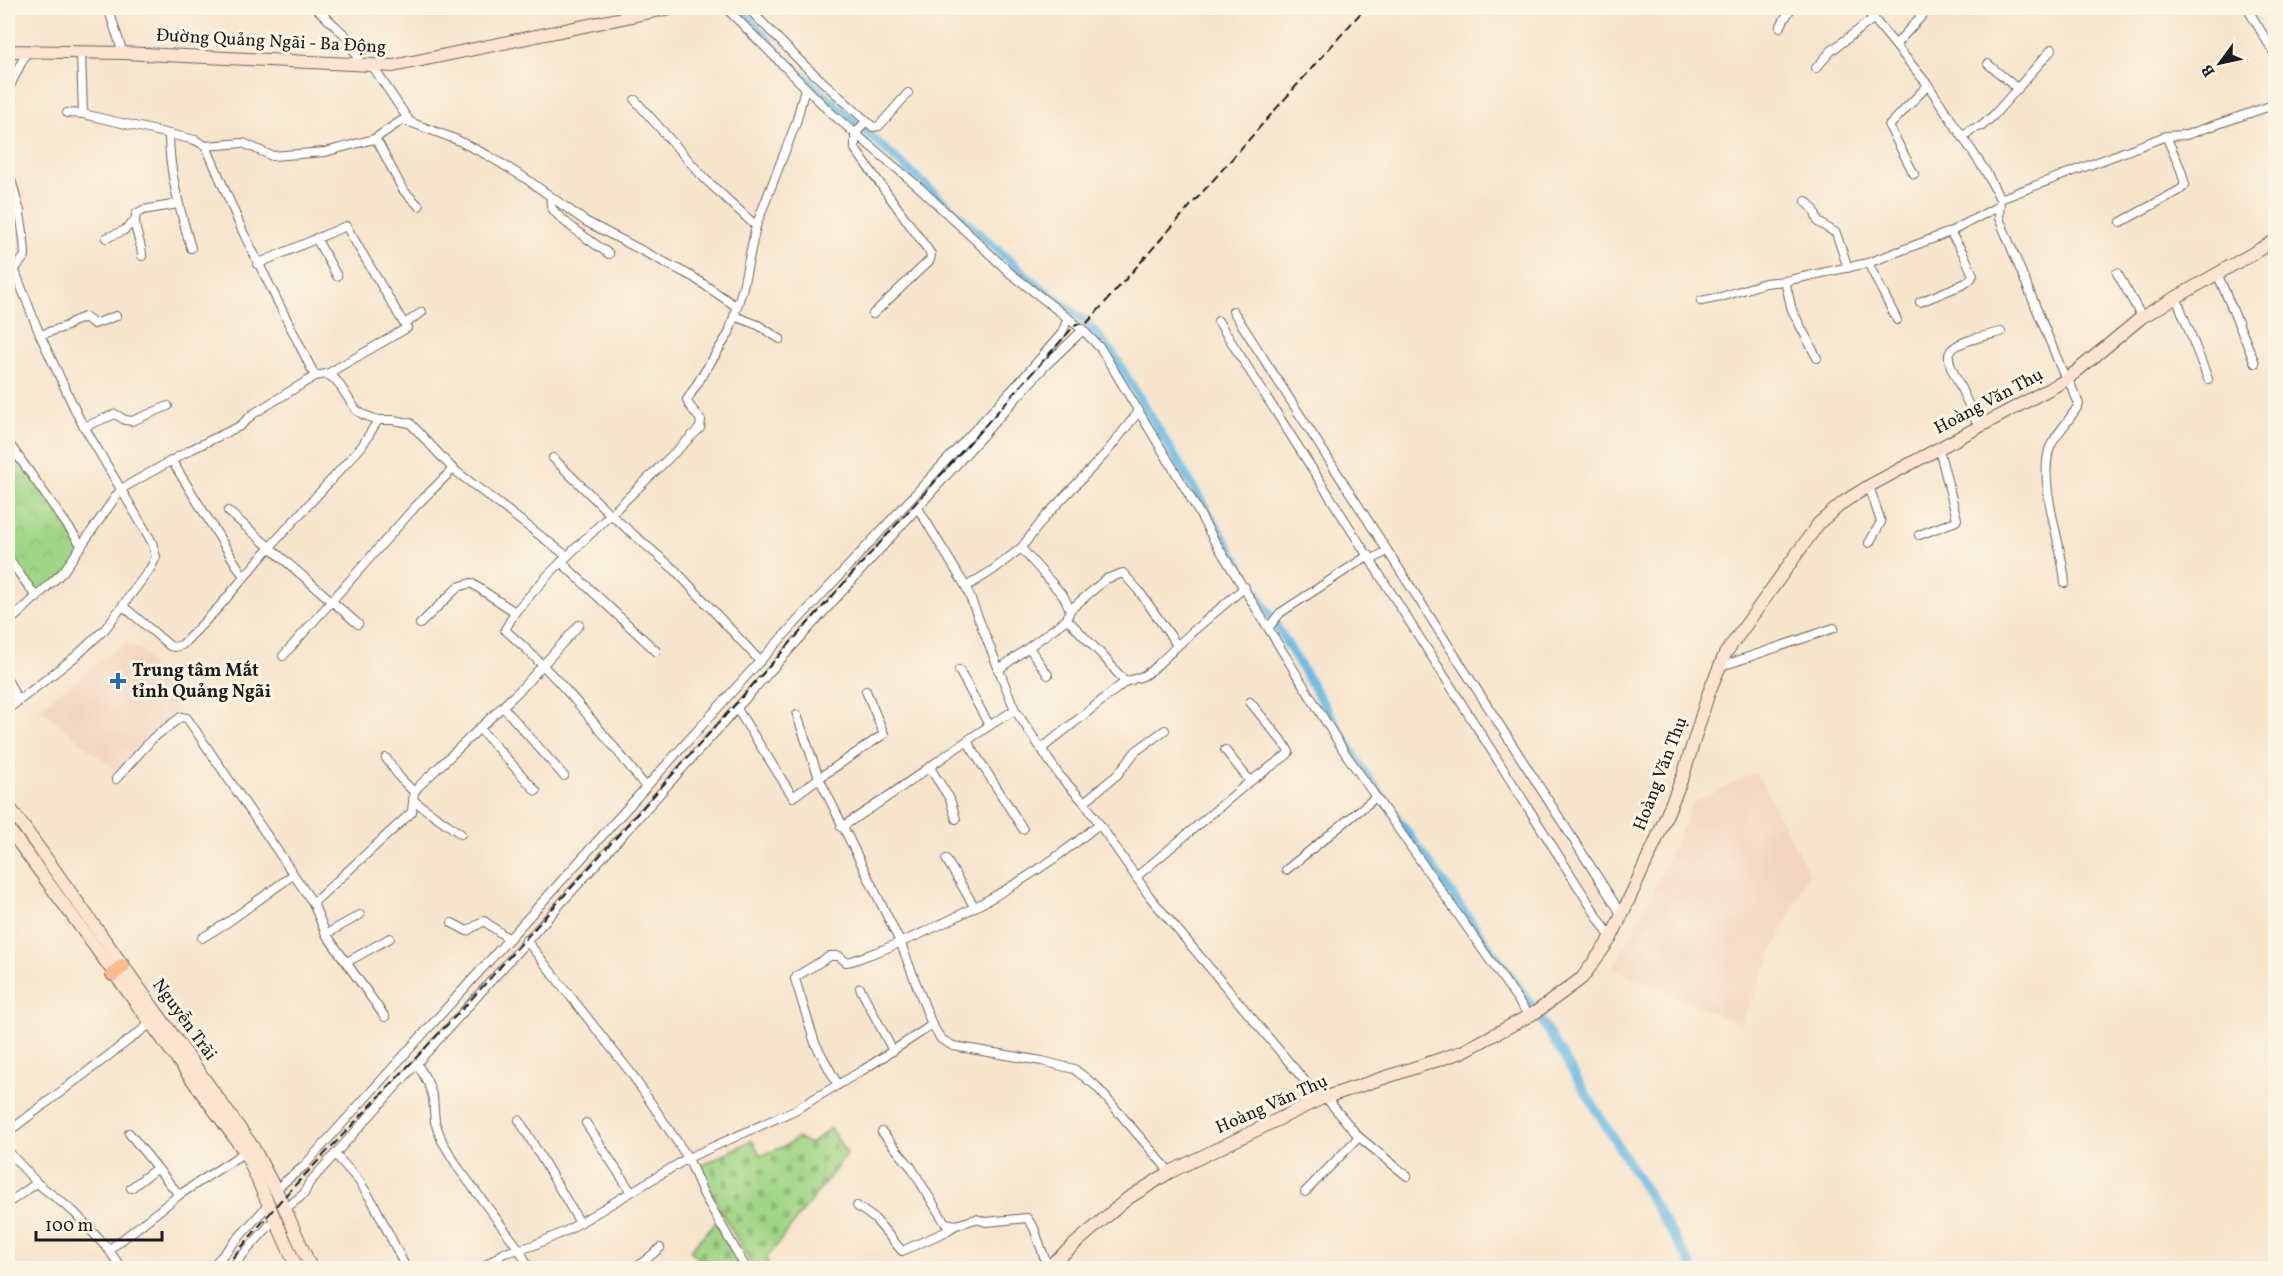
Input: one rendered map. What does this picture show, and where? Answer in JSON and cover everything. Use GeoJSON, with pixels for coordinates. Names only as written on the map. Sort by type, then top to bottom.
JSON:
{"type":"FeatureCollection","features":[{"type":"Feature","properties":{"kind":"main road","name":"Đường Quảng Ngãi - Ba Động"},"geometry":{"type":"LineString","coordinates":[[8,51],[123,53],[367,67],[393,66],[670,8]]}},
{"type":"Feature","properties":{"kind":"main road","name":"Hoàng Văn Thụ"},"geometry":{"type":"LineString","coordinates":[[1047,1268],[1127,1199],[1170,1172],[1323,1099],[1462,1052],[1529,1016],[1582,978],[1611,938],[1622,915],[1683,776],[1709,692],[1725,654],[1819,523],[1838,506],[1869,486],[2067,380],[2142,317],[2276,240]]}},
{"type":"Feature","properties":{"kind":"main road","name":"Nguyễn Trãi"},"geometry":{"type":"LineString","coordinates":[[8,805],[118,970],[150,1023],[245,1152],[297,1269]]}},
{"type":"Feature","properties":{"kind":"main road","name":"Nguyễn Trãi"},"geometry":{"type":"LineString","coordinates":[[8,828],[253,1147],[276,1189],[311,1269]]}},
{"type":"Feature","properties":{"kind":"street"},"geometry":{"type":"LineString","coordinates":[[108,8],[123,53]]}},
{"type":"Feature","properties":{"kind":"street"},"geometry":{"type":"LineString","coordinates":[[316,8],[348,38],[367,67],[410,122]]}},
{"type":"Feature","properties":{"kind":"street"},"geometry":{"type":"LineString","coordinates":[[726,8],[805,88],[861,128],[879,126],[908,93]]}},
{"type":"Feature","properties":{"kind":"street"},"geometry":{"type":"LineString","coordinates":[[748,8],[920,188],[1010,273],[1083,330],[1101,349],[1214,540],[1245,586],[1346,753],[1529,1016]]}},
{"type":"Feature","properties":{"kind":"street"},"geometry":{"type":"LineString","coordinates":[[1780,27],[1791,8]]}},
{"type":"Feature","properties":{"kind":"street"},"geometry":{"type":"LineString","coordinates":[[1865,8],[1928,85],[1986,172],[1999,202],[2003,229],[2079,404],[2049,450],[2046,478],[2058,536],[2064,583]]}},
{"type":"Feature","properties":{"kind":"street"},"geometry":{"type":"LineString","coordinates":[[1896,44],[1929,8]]}},
{"type":"Feature","properties":{"kind":"street"},"geometry":{"type":"LineString","coordinates":[[2250,13],[2276,56]]}},
{"type":"Feature","properties":{"kind":"street"},"geometry":{"type":"LineString","coordinates":[[1816,68],[1831,51],[1874,18]]}},
{"type":"Feature","properties":{"kind":"street"},"geometry":{"type":"LineString","coordinates":[[1963,137],[1972,129],[1982,126],[2052,49]]}},
{"type":"Feature","properties":{"kind":"street"},"geometry":{"type":"LineString","coordinates":[[8,90],[27,51]]}},
{"type":"Feature","properties":{"kind":"street"},"geometry":{"type":"LineString","coordinates":[[81,53],[82,114]]}},
{"type":"Feature","properties":{"kind":"street"},"geometry":{"type":"LineString","coordinates":[[1988,64],[2018,89]]}},
{"type":"Feature","properties":{"kind":"street"},"geometry":{"type":"LineString","coordinates":[[1914,174],[1889,126],[1928,85]]}},
{"type":"Feature","properties":{"kind":"street"},"geometry":{"type":"LineString","coordinates":[[646,787],[600,730],[542,665],[505,630],[515,612],[564,559],[700,428],[701,420],[688,405],[687,400],[726,338],[736,312],[756,226],[796,123],[805,88]]}},
{"type":"Feature","properties":{"kind":"street"},"geometry":{"type":"LineString","coordinates":[[635,100],[705,179],[756,226]]}},
{"type":"Feature","properties":{"kind":"street"},"geometry":{"type":"LineString","coordinates":[[1701,301],[1721,297],[1765,282],[1785,281],[1868,263],[1950,232],[1999,202],[2166,136],[2186,135],[2276,104]]}},
{"type":"Feature","properties":{"kind":"street"},"geometry":{"type":"LineString","coordinates":[[67,113],[82,114],[126,126],[195,140],[206,146],[243,143],[272,156],[325,152],[374,140],[401,121],[410,122],[455,139],[487,155],[585,221],[693,277],[736,312],[780,339]]}},
{"type":"Feature","properties":{"kind":"street"},"geometry":{"type":"LineString","coordinates":[[861,128],[855,149],[931,254],[930,260],[873,314]]}},
{"type":"Feature","properties":{"kind":"street"},"geometry":{"type":"LineString","coordinates":[[169,134],[169,153],[178,204],[191,248]]}},
{"type":"Feature","properties":{"kind":"street"},"geometry":{"type":"LineString","coordinates":[[2121,222],[2180,190],[2185,185],[2166,136]]}},
{"type":"Feature","properties":{"kind":"street"},"geometry":{"type":"LineString","coordinates":[[374,140],[379,144],[403,190],[419,206]]}},
{"type":"Feature","properties":{"kind":"street"},"geometry":{"type":"LineString","coordinates":[[206,146],[257,264],[315,376]]}},
{"type":"Feature","properties":{"kind":"street"},"geometry":{"type":"LineString","coordinates":[[8,171],[20,210],[24,230],[25,256],[11,270],[84,427],[152,542],[156,556],[150,569],[105,629],[76,656],[8,709]]}},
{"type":"Feature","properties":{"kind":"street"},"geometry":{"type":"LineString","coordinates":[[551,197],[550,203],[553,210],[609,254]]}},
{"type":"Feature","properties":{"kind":"street"},"geometry":{"type":"LineString","coordinates":[[1806,201],[1814,210],[1818,222],[1836,233],[1848,268]]}},
{"type":"Feature","properties":{"kind":"street"},"geometry":{"type":"LineString","coordinates":[[142,256],[142,246],[134,222],[138,212],[178,204]]}},
{"type":"Feature","properties":{"kind":"street"},"geometry":{"type":"LineString","coordinates":[[8,212],[20,210]]}},
{"type":"Feature","properties":{"kind":"street"},"geometry":{"type":"LineString","coordinates":[[106,238],[123,231],[134,222]]}},
{"type":"Feature","properties":{"kind":"street"},"geometry":{"type":"LineString","coordinates":[[8,623],[63,573],[121,489],[240,426],[253,414],[315,376],[327,374],[407,328],[348,227],[344,226],[257,264]]}},
{"type":"Feature","properties":{"kind":"street"},"geometry":{"type":"LineString","coordinates":[[1920,302],[1970,280],[1972,275],[1963,253],[1950,232]]}},
{"type":"Feature","properties":{"kind":"street"},"geometry":{"type":"LineString","coordinates":[[316,238],[337,276]]}},
{"type":"Feature","properties":{"kind":"street"},"geometry":{"type":"LineString","coordinates":[[1868,263],[1897,320]]}},
{"type":"Feature","properties":{"kind":"street"},"geometry":{"type":"LineString","coordinates":[[2117,273],[2142,317]]}},
{"type":"Feature","properties":{"kind":"street"},"geometry":{"type":"LineString","coordinates":[[2217,273],[2255,363]]}},
{"type":"Feature","properties":{"kind":"street"},"geometry":{"type":"LineString","coordinates":[[1785,281],[1792,310],[1817,358]]}},
{"type":"Feature","properties":{"kind":"street"},"geometry":{"type":"LineString","coordinates":[[2176,297],[2208,379]]}},
{"type":"Feature","properties":{"kind":"street"},"geometry":{"type":"LineString","coordinates":[[1233,311],[1622,915]]}},
{"type":"Feature","properties":{"kind":"street"},"geometry":{"type":"LineString","coordinates":[[405,323],[422,312]]}},
{"type":"Feature","properties":{"kind":"street"},"geometry":{"type":"LineString","coordinates":[[40,335],[67,326],[82,317],[94,324],[116,316]]}},
{"type":"Feature","properties":{"kind":"street"},"geometry":{"type":"LineString","coordinates":[[276,1189],[303,1167],[760,661],[1024,377],[1062,333],[1068,318]]}},
{"type":"Feature","properties":{"kind":"street"},"geometry":{"type":"LineString","coordinates":[[1218,321],[1611,938]]}},
{"type":"Feature","properties":{"kind":"street"},"geometry":{"type":"LineString","coordinates":[[285,1209],[304,1194],[309,1184],[335,1154],[526,940],[1046,365],[1083,330]]}},
{"type":"Feature","properties":{"kind":"street"},"geometry":{"type":"LineString","coordinates":[[1979,427],[1948,357],[1952,348],[1962,342],[2001,332]]}},
{"type":"Feature","properties":{"kind":"street"},"geometry":{"type":"LineString","coordinates":[[327,374],[337,381],[356,410],[364,416],[378,420],[410,423],[453,470],[564,559],[656,651]]}},
{"type":"Feature","properties":{"kind":"street"},"geometry":{"type":"LineString","coordinates":[[84,427],[115,414],[132,422],[168,406]]}},
{"type":"Feature","properties":{"kind":"street"},"geometry":{"type":"LineString","coordinates":[[966,587],[1021,548],[1046,516],[1106,453],[1138,411]]}},
{"type":"Feature","properties":{"kind":"street"},"geometry":{"type":"LineString","coordinates":[[123,606],[161,640],[170,646],[179,647],[195,634],[362,446],[378,420]]}},
{"type":"Feature","properties":{"kind":"street"},"geometry":{"type":"LineString","coordinates":[[8,442],[82,546]]}},
{"type":"Feature","properties":{"kind":"street"},"geometry":{"type":"LineString","coordinates":[[1919,535],[1957,519],[1939,449]]}},
{"type":"Feature","properties":{"kind":"street"},"geometry":{"type":"LineString","coordinates":[[553,458],[611,515],[676,571],[760,661]]}},
{"type":"Feature","properties":{"kind":"street"},"geometry":{"type":"LineString","coordinates":[[172,461],[244,577]]}},
{"type":"Feature","properties":{"kind":"street"},"geometry":{"type":"LineString","coordinates":[[283,656],[414,508],[453,470]]}},
{"type":"Feature","properties":{"kind":"street"},"geometry":{"type":"LineString","coordinates":[[1869,486],[1881,522],[1869,543]]}},
{"type":"Feature","properties":{"kind":"street"},"geometry":{"type":"LineString","coordinates":[[918,508],[966,587],[1014,710],[1059,775],[1084,802],[1136,877],[1259,1028],[1359,1137],[1407,1176]]}},
{"type":"Feature","properties":{"kind":"street"},"geometry":{"type":"LineString","coordinates":[[228,511],[358,624]]}},
{"type":"Feature","properties":{"kind":"street"},"geometry":{"type":"LineString","coordinates":[[1021,548],[1064,597],[1069,615],[1125,682]]}},
{"type":"Feature","properties":{"kind":"street"},"geometry":{"type":"LineString","coordinates":[[1269,627],[1280,613],[1370,558],[1387,551]]}},
{"type":"Feature","properties":{"kind":"street"},"geometry":{"type":"LineString","coordinates":[[8,558],[37,598]]}},
{"type":"Feature","properties":{"kind":"street"},"geometry":{"type":"LineString","coordinates":[[999,670],[1030,649],[1106,579],[1123,573],[1178,645]]}},
{"type":"Feature","properties":{"kind":"street"},"geometry":{"type":"LineString","coordinates":[[420,624],[458,587],[471,583],[515,612]]}},
{"type":"Feature","properties":{"kind":"street"},"geometry":{"type":"LineString","coordinates":[[1041,749],[1125,682],[1152,670],[1245,586]]}},
{"type":"Feature","properties":{"kind":"street"},"geometry":{"type":"LineString","coordinates":[[313,903],[412,812],[414,797],[579,626]]}},
{"type":"Feature","properties":{"kind":"street"},"geometry":{"type":"LineString","coordinates":[[1719,667],[1834,628]]}},
{"type":"Feature","properties":{"kind":"street"},"geometry":{"type":"LineString","coordinates":[[1030,649],[1048,675]]}},
{"type":"Feature","properties":{"kind":"street"},"geometry":{"type":"LineString","coordinates":[[959,670],[989,725]]}},
{"type":"Feature","properties":{"kind":"street"},"geometry":{"type":"LineString","coordinates":[[8,681],[18,701]]}},
{"type":"Feature","properties":{"kind":"street"},"geometry":{"type":"LineString","coordinates":[[737,709],[793,797],[884,735],[866,691]]}},
{"type":"Feature","properties":{"kind":"street"},"geometry":{"type":"LineString","coordinates":[[1136,877],[1289,752],[1250,702]]}},
{"type":"Feature","properties":{"kind":"street"},"geometry":{"type":"LineString","coordinates":[[503,707],[564,777]]}},
{"type":"Feature","properties":{"kind":"street"},"geometry":{"type":"LineString","coordinates":[[841,827],[1014,710]]}},
{"type":"Feature","properties":{"kind":"street"},"geometry":{"type":"LineString","coordinates":[[797,715],[819,778],[841,827],[858,854],[901,944],[932,1025],[941,1039],[953,1046],[1074,1069],[1096,1086],[1170,1172]]}},
{"type":"Feature","properties":{"kind":"street"},"geometry":{"type":"LineString","coordinates":[[116,779],[153,738],[184,716],[189,720],[313,903],[326,934],[386,1017]]}},
{"type":"Feature","properties":{"kind":"street"},"geometry":{"type":"LineString","coordinates":[[479,728],[536,792]]}},
{"type":"Feature","properties":{"kind":"street"},"geometry":{"type":"LineString","coordinates":[[1084,802],[1117,775],[1136,751],[1165,730]]}},
{"type":"Feature","properties":{"kind":"street"},"geometry":{"type":"LineString","coordinates":[[967,741],[1023,829]]}},
{"type":"Feature","properties":{"kind":"street"},"geometry":{"type":"LineString","coordinates":[[1225,750],[1250,782]]}},
{"type":"Feature","properties":{"kind":"street"},"geometry":{"type":"LineString","coordinates":[[386,758],[414,797],[460,834]]}},
{"type":"Feature","properties":{"kind":"street"},"geometry":{"type":"LineString","coordinates":[[930,768],[950,799],[956,819]]}},
{"type":"Feature","properties":{"kind":"street"},"geometry":{"type":"LineString","coordinates":[[1286,870],[1376,797]]}},
{"type":"Feature","properties":{"kind":"street"},"geometry":{"type":"LineString","coordinates":[[838,1085],[815,1043],[795,980],[797,976],[830,956],[839,956],[846,962],[852,961],[901,944],[1058,858],[1099,824]]}},
{"type":"Feature","properties":{"kind":"street"},"geometry":{"type":"LineString","coordinates":[[946,858],[974,906]]}},
{"type":"Feature","properties":{"kind":"street"},"geometry":{"type":"LineString","coordinates":[[202,938],[228,922],[293,874]]}},
{"type":"Feature","properties":{"kind":"street"},"geometry":{"type":"LineString","coordinates":[[326,934],[360,915]]}},
{"type":"Feature","properties":{"kind":"street"},"geometry":{"type":"LineString","coordinates":[[452,923],[467,931],[484,921],[509,939]]}},
{"type":"Feature","properties":{"kind":"street"},"geometry":{"type":"LineString","coordinates":[[347,962],[390,938]]}},
{"type":"Feature","properties":{"kind":"street"},"geometry":{"type":"LineString","coordinates":[[526,940],[631,1072],[688,1158],[703,1193],[746,1269]]}},
{"type":"Feature","properties":{"kind":"street"},"geometry":{"type":"LineString","coordinates":[[860,988],[893,1051]]}},
{"type":"Feature","properties":{"kind":"street"},"geometry":{"type":"LineString","coordinates":[[8,1132],[150,1023]]}},
{"type":"Feature","properties":{"kind":"street"},"geometry":{"type":"LineString","coordinates":[[482,1269],[504,1253],[558,1235],[688,1158],[795,1110],[932,1025]]}},
{"type":"Feature","properties":{"kind":"street"},"geometry":{"type":"LineString","coordinates":[[417,1063],[433,1098],[435,1122],[442,1141],[459,1169],[519,1249],[529,1269]]}},
{"type":"Feature","properties":{"kind":"street"},"geometry":{"type":"LineString","coordinates":[[519,1120],[580,1223]]}},
{"type":"Feature","properties":{"kind":"street"},"geometry":{"type":"LineString","coordinates":[[586,1123],[631,1192]]}},
{"type":"Feature","properties":{"kind":"street"},"geometry":{"type":"LineString","coordinates":[[882,1132],[911,1167],[943,1221],[948,1225],[956,1225]]}},
{"type":"Feature","properties":{"kind":"street"},"geometry":{"type":"LineString","coordinates":[[129,1133],[179,1195]]}},
{"type":"Feature","properties":{"kind":"street"},"geometry":{"type":"LineString","coordinates":[[1305,1192],[1359,1137]]}},
{"type":"Feature","properties":{"kind":"street"},"geometry":{"type":"LineString","coordinates":[[8,1151],[37,1183],[74,1212],[109,1250],[121,1269]]}},
{"type":"Feature","properties":{"kind":"street"},"geometry":{"type":"LineString","coordinates":[[109,1250],[179,1195],[245,1152]]}},
{"type":"Feature","properties":{"kind":"street"},"geometry":{"type":"LineString","coordinates":[[335,1154],[359,1180],[374,1204],[406,1269]]}},
{"type":"Feature","properties":{"kind":"street"},"geometry":{"type":"LineString","coordinates":[[131,1188],[157,1168]]}},
{"type":"Feature","properties":{"kind":"street"},"geometry":{"type":"LineString","coordinates":[[8,1203],[37,1183]]}},
{"type":"Feature","properties":{"kind":"street"},"geometry":{"type":"LineString","coordinates":[[210,1269],[269,1204]]}},
{"type":"Feature","properties":{"kind":"street"},"geometry":{"type":"LineString","coordinates":[[857,1206],[875,1219],[902,1251],[956,1225],[976,1219],[986,1222],[1027,1218],[1034,1228],[1047,1268]]}},
{"type":"Feature","properties":{"kind":"street"},"geometry":{"type":"LineString","coordinates":[[231,1269],[276,1219]]}},
{"type":"Feature","properties":{"kind":"street"},"geometry":{"type":"LineString","coordinates":[[636,1269],[660,1248]]}},
{"type":"Feature","properties":{"kind":"shaded area","name":"Trung tâm Mắt tỉnh Quảng Ngãi"},"geometry":{"type":"Polygon","coordinates":[[[126,642],[144,653],[179,713],[119,773],[39,708],[126,642]]]}},
{"type":"Feature","properties":{"kind":"shaded area"},"geometry":{"type":"Polygon","coordinates":[[[1756,772],[1810,874],[1806,878],[1740,1025],[1613,968],[1651,896],[1693,803],[1756,772]]]}},
{"type":"Feature","properties":{"kind":"green space"},"geometry":{"type":"Polygon","coordinates":[[[8,442],[82,546],[81,555],[73,570],[37,598],[8,555],[8,442]]]}},
{"type":"Feature","properties":{"kind":"green space"},"geometry":{"type":"Polygon","coordinates":[[[830,1128],[847,1154],[766,1259],[771,1268],[753,1268],[697,1168],[752,1140],[761,1156],[797,1138],[811,1144],[830,1128]]]}},
{"type":"Feature","properties":{"kind":"green space"},"geometry":{"type":"Polygon","coordinates":[[[716,1222],[742,1268],[707,1268],[690,1250],[716,1222]]]}},
{"type":"Feature","properties":{"kind":"waterway"},"geometry":{"type":"LineString","coordinates":[[745,14],[781,56],[1038,286],[1087,323],[1113,354],[1365,773],[1536,1012],[1693,1268]]}},
{"type":"Feature","properties":{"kind":"railway"},"geometry":{"type":"LineString","coordinates":[[224,1268],[281,1200],[468,1003],[1076,324],[1087,323],[1365,8]]}},
{"type":"Feature","properties":{"kind":"place","name":"Trung tâm Mắt tỉnh Quảng Ngãi"},"geometry":{"type":"Point","coordinates":[118,681]}}]}
